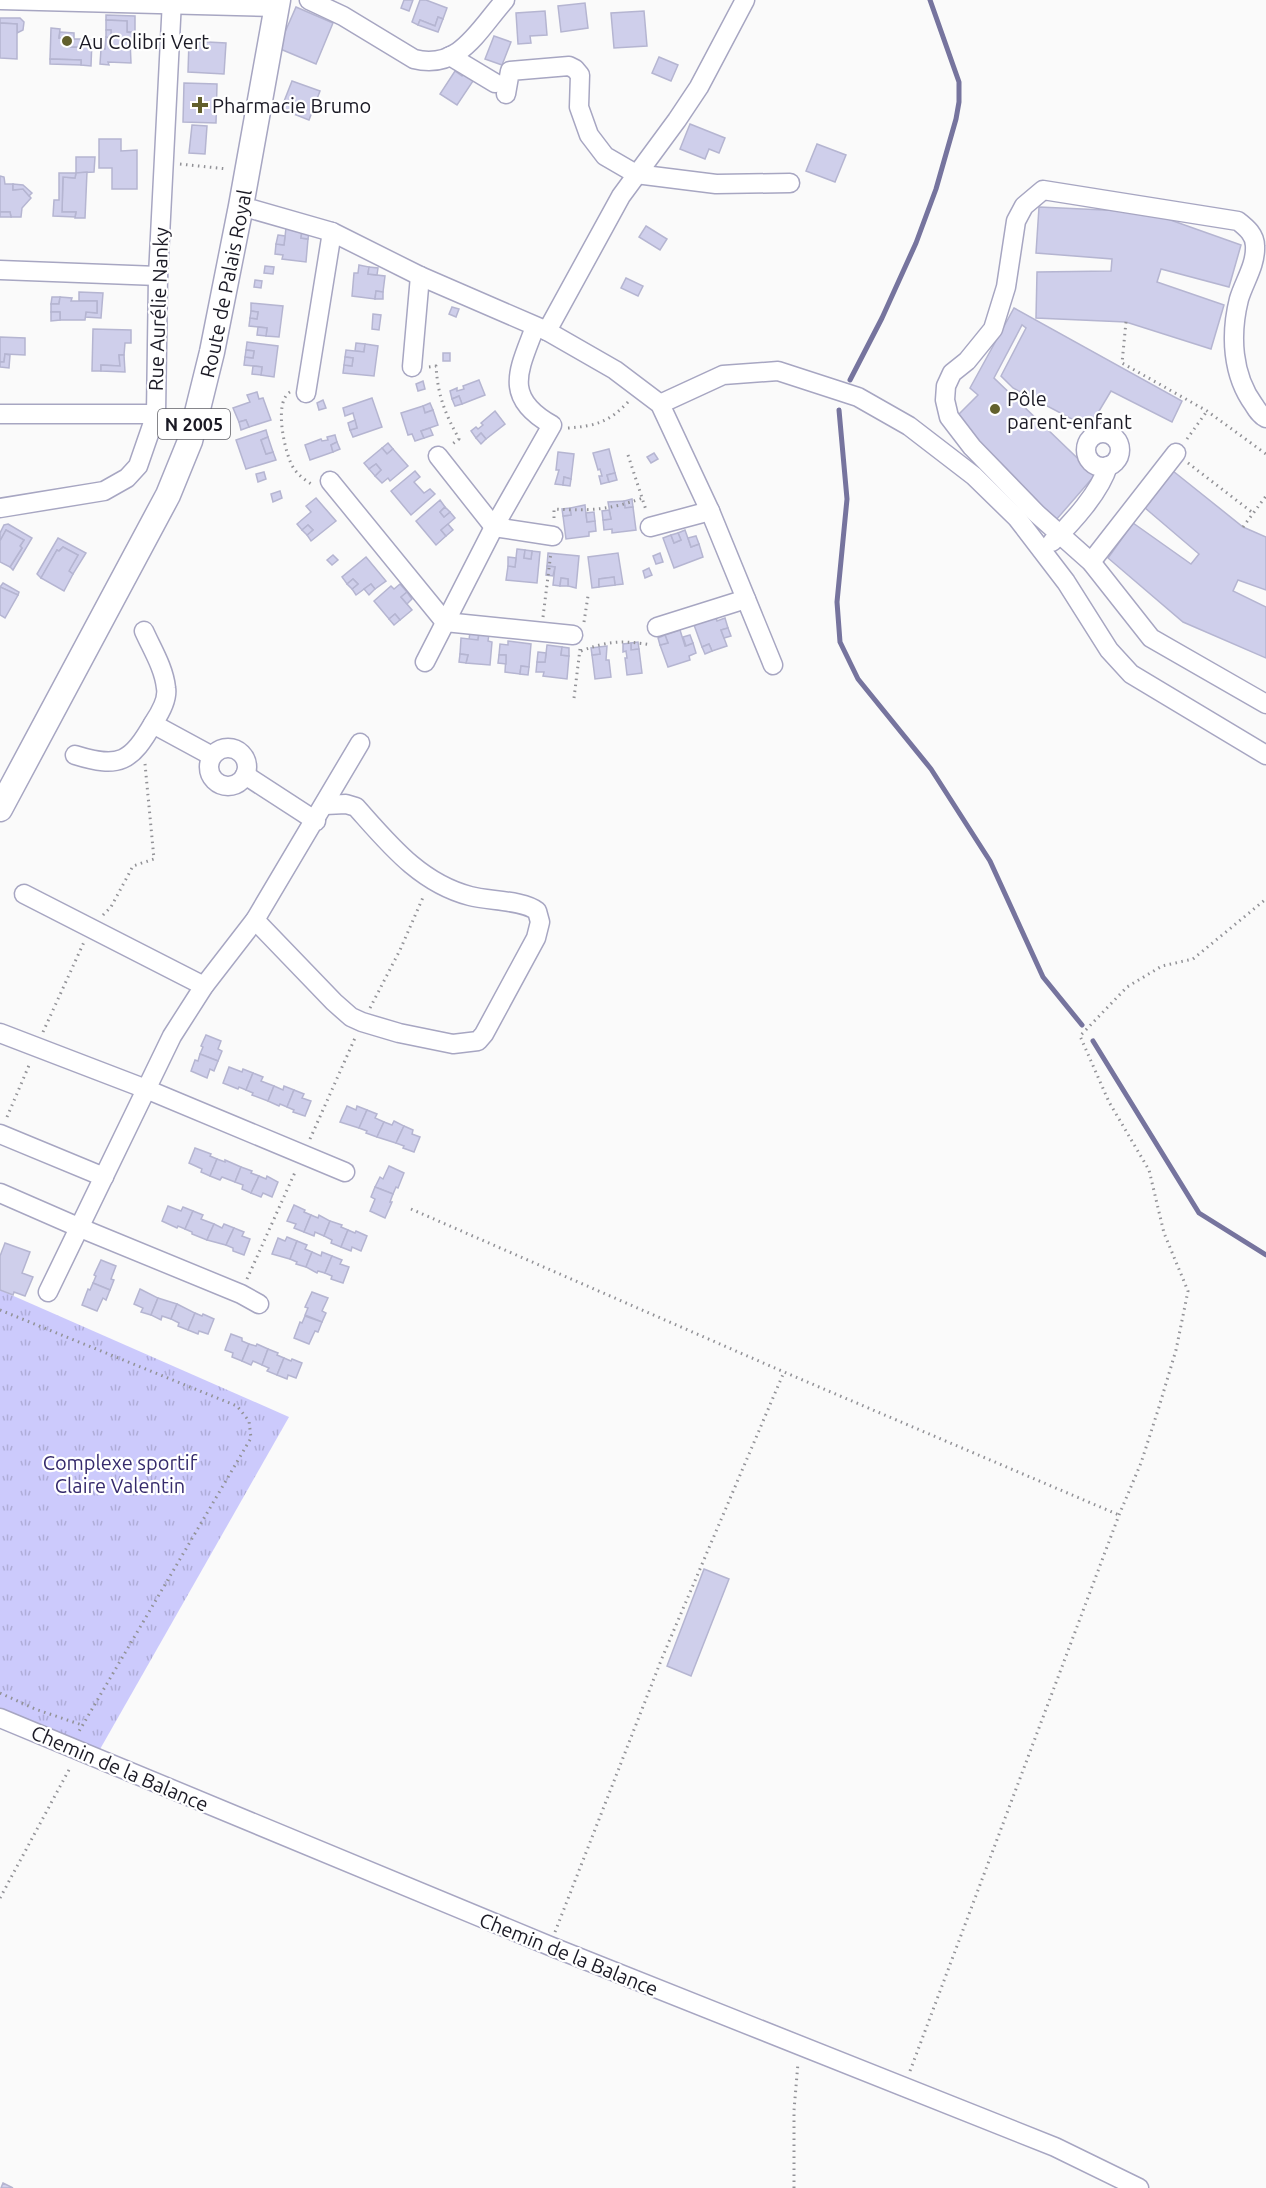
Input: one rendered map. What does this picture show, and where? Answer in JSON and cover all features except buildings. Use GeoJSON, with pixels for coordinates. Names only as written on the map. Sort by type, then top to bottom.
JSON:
{"type":"FeatureCollection","features":[{"type":"Feature","properties":{"kind":"main road","name":"Route de Palais Royal"},"geometry":{"type":"LineString","coordinates":[[0,809],[168,495],[190,441],[212,352],[241,206],[277,3]]}},
{"type":"Feature","properties":{"kind":"street"},"geometry":{"type":"LineString","coordinates":[[0,0],[277,3]]}},
{"type":"Feature","properties":{"kind":"street"},"geometry":{"type":"LineString","coordinates":[[309,0],[343,16],[414,59],[426,62],[439,61],[465,48],[505,0]]}},
{"type":"Feature","properties":{"kind":"street"},"geometry":{"type":"LineString","coordinates":[[425,662],[494,527],[552,425],[522,402],[519,371],[541,329],[636,174],[699,87],[745,0]]}},
{"type":"Feature","properties":{"kind":"street","name":"Rue Aurélie Nanky"},"geometry":{"type":"LineString","coordinates":[[0,508],[104,491],[117,485],[128,478],[138,466],[156,414],[158,276],[172,1]]}},
{"type":"Feature","properties":{"kind":"street"},"geometry":{"type":"LineString","coordinates":[[450,56],[501,88],[510,71],[570,66],[575,69],[580,75],[579,107],[589,135],[605,156],[636,174],[716,184],[790,183]]}},
{"type":"Feature","properties":{"kind":"street"},"geometry":{"type":"LineString","coordinates":[[1266,418],[1262,416],[1247,395],[1235,366],[1235,330],[1239,299],[1253,261],[1256,245],[1251,231],[1238,221],[1043,190],[1024,206],[1016,221],[1006,287],[993,329],[967,361],[952,373],[946,386],[945,400],[949,417],[972,447],[1091,562],[1151,638],[1266,704]]}},
{"type":"Feature","properties":{"kind":"street"},"geometry":{"type":"LineString","coordinates":[[241,206],[332,232],[420,276],[541,329],[591,355],[641,388],[660,404],[710,511],[773,665]]}},
{"type":"Feature","properties":{"kind":"street"},"geometry":{"type":"LineString","coordinates":[[306,393],[332,232]]}},
{"type":"Feature","properties":{"kind":"street"},"geometry":{"type":"LineString","coordinates":[[0,270],[158,276]]}},
{"type":"Feature","properties":{"kind":"street"},"geometry":{"type":"LineString","coordinates":[[412,367],[420,276]]}},
{"type":"Feature","properties":{"kind":"street"},"geometry":{"type":"LineString","coordinates":[[660,404],[723,375],[778,371],[858,397],[909,426],[974,476],[1017,518],[1065,582],[1109,650],[1131,674],[1266,754]]}},
{"type":"Feature","properties":{"kind":"street"},"geometry":{"type":"LineString","coordinates":[[0,414],[156,414]]}},
{"type":"Feature","properties":{"kind":"street"},"geometry":{"type":"LineString","coordinates":[[1091,562],[1176,453]]}},
{"type":"Feature","properties":{"kind":"street"},"geometry":{"type":"LineString","coordinates":[[438,456],[494,527],[553,536]]}},
{"type":"Feature","properties":{"kind":"street"},"geometry":{"type":"LineString","coordinates":[[1042,551],[1060,534],[1101,483],[1108,466]]}},
{"type":"Feature","properties":{"kind":"street"},"geometry":{"type":"LineString","coordinates":[[330,481],[445,622],[541,632],[576,643]]}},
{"type":"Feature","properties":{"kind":"street"},"geometry":{"type":"LineString","coordinates":[[650,527],[710,511]]}},
{"type":"Feature","properties":{"kind":"street"},"geometry":{"type":"LineString","coordinates":[[657,627],[746,599]]}},
{"type":"Feature","properties":{"kind":"street"},"geometry":{"type":"LineString","coordinates":[[75,755],[100,763],[123,759],[134,753],[153,724],[167,691],[163,674],[144,631]]}},
{"type":"Feature","properties":{"kind":"street"},"geometry":{"type":"LineString","coordinates":[[153,724],[212,756]]}},
{"type":"Feature","properties":{"kind":"street"},"geometry":{"type":"LineString","coordinates":[[48,1292],[172,1036],[204,986],[255,920],[360,743]]}},
{"type":"Feature","properties":{"kind":"street"},"geometry":{"type":"LineString","coordinates":[[228,747],[237,750],[244,757],[247,766],[245,775],[238,783],[228,786],[218,783],[211,776],[208,766],[212,756],[219,749],[228,747]]}},
{"type":"Feature","properties":{"kind":"street"},"geometry":{"type":"LineString","coordinates":[[245,775],[320,813],[346,804],[356,807],[414,868],[431,880],[470,896],[533,908],[539,916],[539,930],[484,1034],[478,1041],[453,1044],[399,1033],[351,1017],[255,920]]}},
{"type":"Feature","properties":{"kind":"street"},"geometry":{"type":"LineString","coordinates":[[24,894],[204,986]]}},
{"type":"Feature","properties":{"kind":"street"},"geometry":{"type":"LineString","coordinates":[[0,1033],[146,1089],[345,1172]]}},
{"type":"Feature","properties":{"kind":"street"},"geometry":{"type":"LineString","coordinates":[[0,1134],[104,1177]]}},
{"type":"Feature","properties":{"kind":"street"},"geometry":{"type":"LineString","coordinates":[[0,1193],[241,1294],[259,1304]]}},
{"type":"Feature","properties":{"kind":"street","name":"Chemin de la Balance"},"geometry":{"type":"LineString","coordinates":[[0,1718],[550,1946],[1055,2147],[1139,2188]]}},
{"type":"Feature","properties":{"kind":"path"},"geometry":{"type":"LineString","coordinates":[[164,162],[247,171]]}},
{"type":"Feature","properties":{"kind":"path"},"geometry":{"type":"LineString","coordinates":[[1126,322],[1122,363],[1207,411],[1266,454]]}},
{"type":"Feature","properties":{"kind":"path"},"geometry":{"type":"LineString","coordinates":[[412,367],[436,366],[438,390],[444,412],[459,439],[438,456]]}},
{"type":"Feature","properties":{"kind":"path"},"geometry":{"type":"LineString","coordinates":[[552,425],[570,428],[602,422],[616,415],[641,388]]}},
{"type":"Feature","properties":{"kind":"path"},"geometry":{"type":"LineString","coordinates":[[306,393],[290,392],[285,395],[281,406],[290,462],[298,475],[312,485],[320,488],[330,481]]}},
{"type":"Feature","properties":{"kind":"path"},"geometry":{"type":"LineString","coordinates":[[1207,411],[1176,453],[1253,513]]}},
{"type":"Feature","properties":{"kind":"path"},"geometry":{"type":"LineString","coordinates":[[628,455],[650,527]]}},
{"type":"Feature","properties":{"kind":"path"},"geometry":{"type":"LineString","coordinates":[[1243,527],[1266,496]]}},
{"type":"Feature","properties":{"kind":"path"},"geometry":{"type":"LineString","coordinates":[[541,632],[553,536],[554,509],[589,511],[613,508],[643,498]]}},
{"type":"Feature","properties":{"kind":"path"},"geometry":{"type":"LineString","coordinates":[[576,643],[622,641],[651,645],[657,643],[659,638],[657,627]]}},
{"type":"Feature","properties":{"kind":"path"},"geometry":{"type":"LineString","coordinates":[[241,1294],[362,1022],[400,950],[431,880]]}},
{"type":"Feature","properties":{"kind":"path"},"geometry":{"type":"LineString","coordinates":[[904,2086],[1119,1515],[1141,1463],[1176,1350],[1188,1292],[1164,1233],[1149,1170],[1109,1102],[1080,1036],[1127,987],[1162,966],[1193,959],[1266,900]]}},
{"type":"Feature","properties":{"kind":"path"},"geometry":{"type":"LineString","coordinates":[[411,1209],[1119,1515]]}},
{"type":"Feature","properties":{"kind":"path"},"geometry":{"type":"LineString","coordinates":[[0,1310],[237,1406],[249,1421],[251,1438],[82,1725],[35,1709],[0,1693]]}},
{"type":"Feature","properties":{"kind":"path"},"geometry":{"type":"LineString","coordinates":[[550,1946],[662,1658],[784,1372]]}},
{"type":"Feature","properties":{"kind":"path"},"geometry":{"type":"LineString","coordinates":[[0,1898],[79,1752]]}},
{"type":"Feature","properties":{"kind":"path"},"geometry":{"type":"LineString","coordinates":[[794,2188],[794,2110],[799,2046]]}},
{"type":"Feature","properties":{"kind":"green space","name":"Complexe sportif Claire Valentin"},"geometry":{"type":"Polygon","coordinates":[[[0,1290],[289,1417],[95,1758],[0,1717],[0,1290]]]}},
{"type":"Feature","properties":{"kind":"waterway"},"geometry":{"type":"LineString","coordinates":[[850,380],[882,318],[916,243],[936,189],[956,119],[959,82],[930,0]]}},
{"type":"Feature","properties":{"kind":"waterway"},"geometry":{"type":"LineString","coordinates":[[839,410],[847,499],[837,602],[840,642],[858,679],[931,769],[990,861],[1043,977],[1082,1025]]}},
{"type":"Feature","properties":{"kind":"waterway"},"geometry":{"type":"LineString","coordinates":[[1093,1041],[1199,1213],[1266,1255]]}},
{"type":"Feature","properties":{"kind":"place","name":"Au Colibri Vert"},"geometry":{"type":"Point","coordinates":[67,41]}},
{"type":"Feature","properties":{"kind":"place","name":"Pharmacie Brumo"},"geometry":{"type":"Point","coordinates":[200,105]}},
{"type":"Feature","properties":{"kind":"place","name":"Pôle parent-enfant"},"geometry":{"type":"Point","coordinates":[995,409]}}]}
